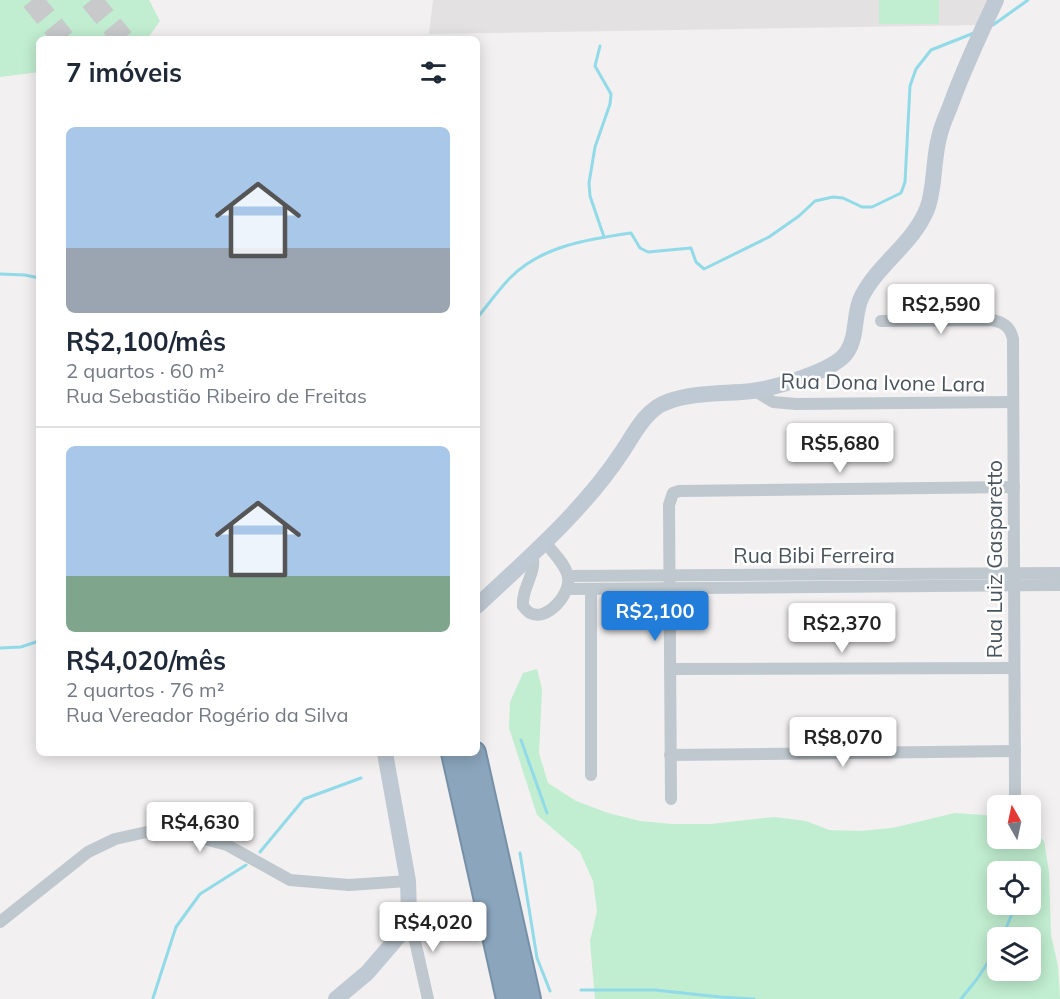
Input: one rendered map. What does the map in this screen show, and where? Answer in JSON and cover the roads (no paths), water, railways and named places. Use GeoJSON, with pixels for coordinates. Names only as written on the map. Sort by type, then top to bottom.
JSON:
{"type":"FeatureCollection","features":[{"type":"Feature","properties":{"kind":"highway"},"geometry":{"type":"LineString","coordinates":[[454,756],[507,999]]}},
{"type":"Feature","properties":{"kind":"highway"},"geometry":{"type":"LineString","coordinates":[[475,756],[529,999]]}},
{"type":"Feature","properties":{"kind":"street"},"geometry":{"type":"LineString","coordinates":[[480,603],[544,542],[608,474],[652,411],[666,402],[692,396],[755,391],[812,375],[832,366],[847,353],[860,300],[867,287],[911,237],[927,208],[939,137],[965,66],[996,0]]}},
{"type":"Feature","properties":{"kind":"street","name":"Rua Luiz Gasparetto"},"geometry":{"type":"LineString","coordinates":[[881,321],[991,320],[1007,326],[1013,339],[1015,794]]}},
{"type":"Feature","properties":{"kind":"street","name":"Rua Dona Ivone Lara"},"geometry":{"type":"LineString","coordinates":[[755,391],[773,402],[796,404],[1013,402]]}},
{"type":"Feature","properties":{"kind":"street"},"geometry":{"type":"LineString","coordinates":[[671,799],[669,505],[673,493],[679,490],[1014,487]]}},
{"type":"Feature","properties":{"kind":"street"},"geometry":{"type":"LineString","coordinates":[[532,554],[535,563],[522,599],[523,606],[530,613],[540,614],[558,602],[568,589],[568,576],[565,568],[544,542]]}},
{"type":"Feature","properties":{"kind":"street","name":"Rua Bibi Ferreira"},"geometry":{"type":"LineString","coordinates":[[568,576],[670,582],[1014,579],[1060,573]]}},
{"type":"Feature","properties":{"kind":"street","name":"Rua Bibi Ferreira"},"geometry":{"type":"LineString","coordinates":[[1014,579],[1060,585]]}},
{"type":"Feature","properties":{"kind":"street","name":"Rua Bibi Ferreira"},"geometry":{"type":"LineString","coordinates":[[568,589],[591,590],[670,582]]}},
{"type":"Feature","properties":{"kind":"street"},"geometry":{"type":"LineString","coordinates":[[591,590],[591,775]]}},
{"type":"Feature","properties":{"kind":"street"},"geometry":{"type":"LineString","coordinates":[[670,669],[1014,668]]}},
{"type":"Feature","properties":{"kind":"street"},"geometry":{"type":"LineString","coordinates":[[670,754],[1015,751]]}},
{"type":"Feature","properties":{"kind":"street"},"geometry":{"type":"LineString","coordinates":[[386,756],[408,881],[409,914],[428,999]]}},
{"type":"Feature","properties":{"kind":"street"},"geometry":{"type":"LineString","coordinates":[[0,922],[88,852],[115,839],[165,828],[227,845],[290,880],[349,885],[408,881]]}},
{"type":"Feature","properties":{"kind":"street"},"geometry":{"type":"LineString","coordinates":[[336,999],[367,974],[398,937],[409,914]]}},
{"type":"Feature","properties":{"kind":"waterway"},"geometry":{"type":"LineString","coordinates":[[993,25],[1028,0]]}},
{"type":"Feature","properties":{"kind":"waterway"},"geometry":{"type":"LineString","coordinates":[[480,314],[522,267],[551,251],[582,241],[631,233],[640,248],[648,252],[691,248],[696,262],[704,269],[769,237],[799,216],[815,201],[833,197],[843,198],[862,207],[872,207],[901,193],[905,182],[910,86],[916,69],[931,50],[974,33]]}},
{"type":"Feature","properties":{"kind":"waterway"},"geometry":{"type":"LineString","coordinates":[[600,46],[595,66],[611,94],[610,104],[595,147],[589,183],[590,196],[604,237]]}},
{"type":"Feature","properties":{"kind":"waterway"},"geometry":{"type":"LineString","coordinates":[[0,274],[36,277]]}},
{"type":"Feature","properties":{"kind":"waterway"},"geometry":{"type":"LineString","coordinates":[[0,648],[21,647],[36,642]]}},
{"type":"Feature","properties":{"kind":"waterway"},"geometry":{"type":"LineString","coordinates":[[521,740],[547,813]]}},
{"type":"Feature","properties":{"kind":"waterway"},"geometry":{"type":"LineString","coordinates":[[260,852],[304,799],[361,778]]}},
{"type":"Feature","properties":{"kind":"waterway"},"geometry":{"type":"LineString","coordinates":[[520,853],[537,958],[550,991]]}},
{"type":"Feature","properties":{"kind":"waterway"},"geometry":{"type":"LineString","coordinates":[[153,998],[176,927],[200,894],[246,865]]}},
{"type":"Feature","properties":{"kind":"waterway"},"geometry":{"type":"LineString","coordinates":[[1007,927],[1011,915]]}},
{"type":"Feature","properties":{"kind":"waterway"},"geometry":{"type":"LineString","coordinates":[[961,999],[987,964]]}},
{"type":"Feature","properties":{"kind":"waterway"},"geometry":{"type":"LineString","coordinates":[[581,990],[655,990],[754,999]]}},
{"type":"Feature","properties":{"kind":"tunnel"},"geometry":{"type":"LineString","coordinates":[[32,0],[62,36]]}},
{"type":"Feature","properties":{"kind":"tunnel"},"geometry":{"type":"LineString","coordinates":[[91,0],[121,36]]}}]}
